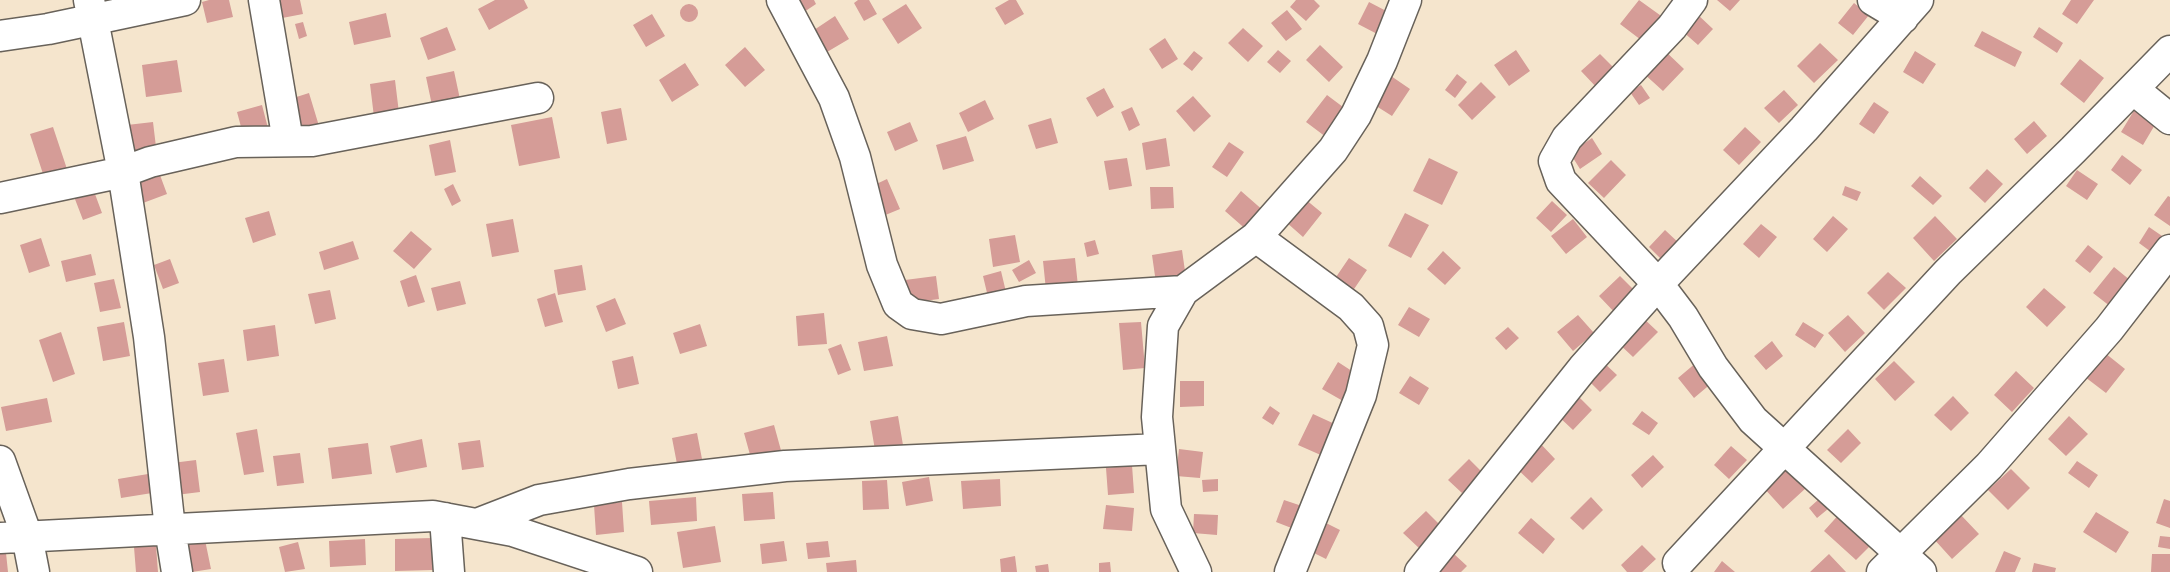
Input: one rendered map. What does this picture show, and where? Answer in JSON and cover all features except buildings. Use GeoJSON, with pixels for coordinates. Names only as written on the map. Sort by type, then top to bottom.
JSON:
{"type":"FeatureCollection","features":[{"type":"Feature","properties":{"kind":"street"},"geometry":{"type":"LineString","coordinates":[[0,36],[90,10],[185,0]]}},
{"type":"Feature","properties":{"kind":"street"},"geometry":{"type":"LineString","coordinates":[[264,0],[288,141]]}},
{"type":"Feature","properties":{"kind":"street"},"geometry":{"type":"LineString","coordinates":[[782,0],[834,98],[855,158],[882,266],[898,303],[912,314],[941,319],[1026,301],[1183,291]]}},
{"type":"Feature","properties":{"kind":"street"},"geometry":{"type":"LineString","coordinates":[[1196,572],[1166,509],[1157,417],[1163,326],[1183,291],[1256,237],[1333,150],[1356,115],[1382,61],[1406,0]]}},
{"type":"Feature","properties":{"kind":"street"},"geometry":{"type":"LineString","coordinates":[[1692,0],[1672,27],[1567,138],[1554,161],[1561,181],[1658,284],[1683,317],[1719,376],[1753,420],[1785,449],[1901,566],[2109,329],[2170,250]]}},
{"type":"Feature","properties":{"kind":"street"},"geometry":{"type":"LineString","coordinates":[[1420,572],[1583,368],[1658,284],[1804,129],[1910,9],[1873,0]]}},
{"type":"Feature","properties":{"kind":"street"},"geometry":{"type":"LineString","coordinates":[[90,10],[123,172],[149,337],[170,529],[177,572]]}},
{"type":"Feature","properties":{"kind":"street"},"geometry":{"type":"LineString","coordinates":[[1678,569],[1948,272],[2170,51]]}},
{"type":"Feature","properties":{"kind":"street"},"geometry":{"type":"LineString","coordinates":[[2133,89],[2170,119]]}},
{"type":"Feature","properties":{"kind":"street"},"geometry":{"type":"LineString","coordinates":[[0,198],[123,172],[150,162],[236,142],[312,141],[538,98]]}},
{"type":"Feature","properties":{"kind":"street"},"geometry":{"type":"LineString","coordinates":[[1256,237],[1352,308],[1368,326],[1373,345],[1361,395],[1290,572]]}},
{"type":"Feature","properties":{"kind":"street"},"geometry":{"type":"LineString","coordinates":[[477,524],[539,500],[629,484],[785,466],[1160,449]]}},
{"type":"Feature","properties":{"kind":"street"},"geometry":{"type":"LineString","coordinates":[[0,462],[14,537],[34,572]]}},
{"type":"Feature","properties":{"kind":"street"},"geometry":{"type":"LineString","coordinates":[[14,537],[433,516],[513,531],[637,572]]}},
{"type":"Feature","properties":{"kind":"street"},"geometry":{"type":"LineString","coordinates":[[445,518],[449,572]]}}]}
